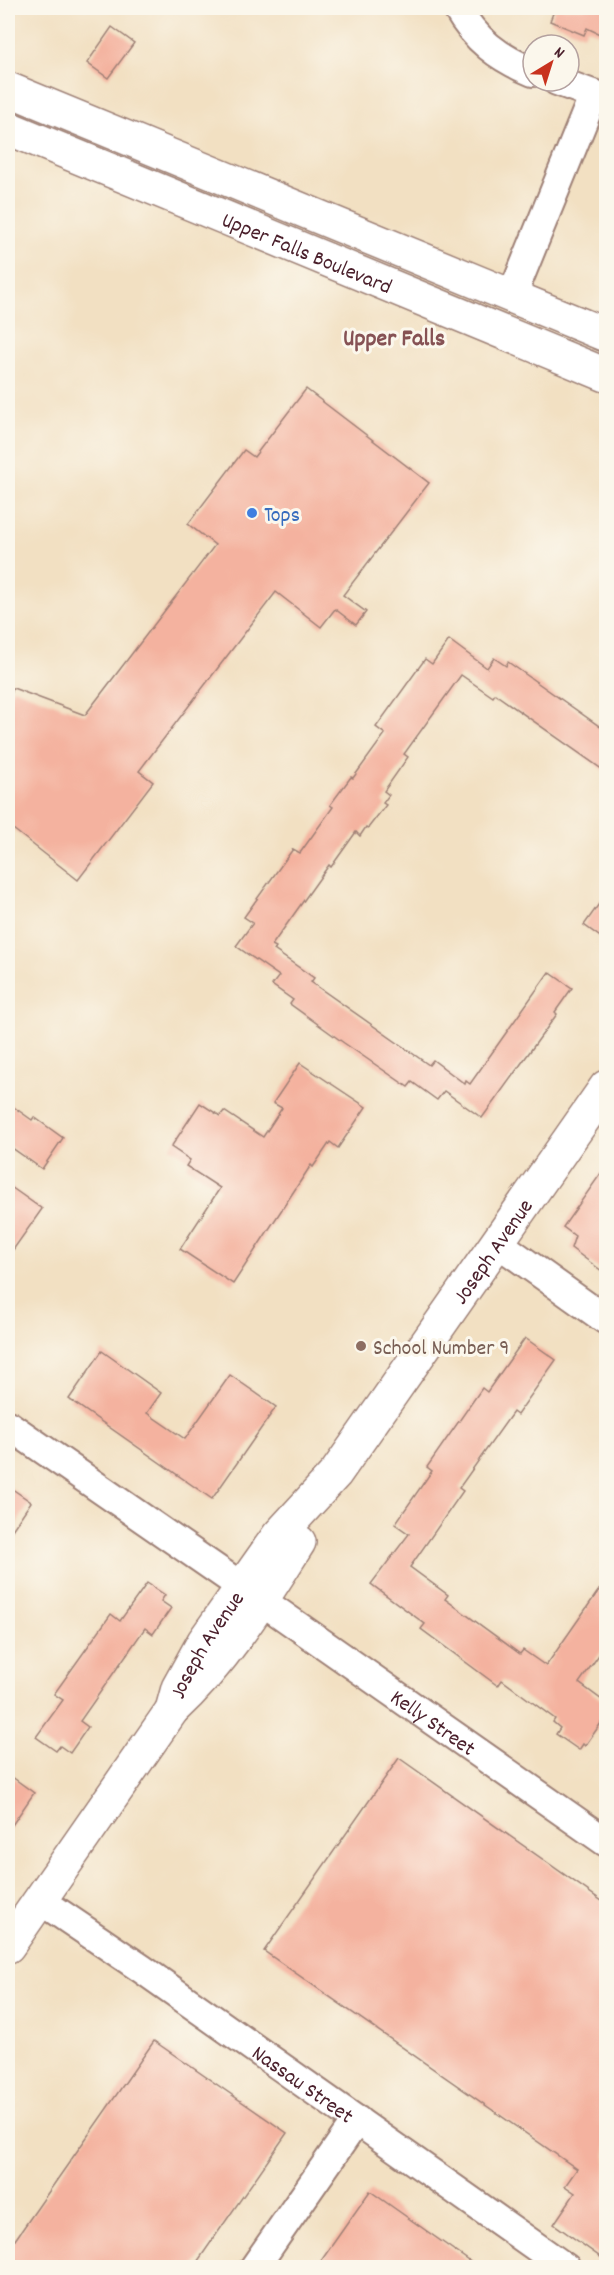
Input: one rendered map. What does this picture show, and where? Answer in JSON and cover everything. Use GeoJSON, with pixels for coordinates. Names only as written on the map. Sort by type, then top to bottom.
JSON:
{"type":"FeatureCollection","features":[{"type":"Feature","properties":{"kind":"main road","name":"Upper Falls Boulevard"},"geometry":{"type":"LineString","coordinates":[[8,89],[606,335]]}},
{"type":"Feature","properties":{"kind":"main road","name":"Upper Falls Boulevard"},"geometry":{"type":"LineString","coordinates":[[8,129],[606,375]]}},
{"type":"Feature","properties":{"kind":"main road","name":"Joseph Avenue"},"geometry":{"type":"LineString","coordinates":[[8,1946],[172,1710],[211,1670],[252,1594],[315,1516],[336,1473],[606,1087]]}},
{"type":"Feature","properties":{"kind":"street"},"geometry":{"type":"LineString","coordinates":[[457,8],[482,43],[506,60],[521,67]]}},
{"type":"Feature","properties":{"kind":"street"},"geometry":{"type":"LineString","coordinates":[[512,296],[600,97],[581,90]]}},
{"type":"Feature","properties":{"kind":"street"},"geometry":{"type":"LineString","coordinates":[[498,1244],[606,1320]]}},
{"type":"Feature","properties":{"kind":"street","name":"Kelly Street"},"geometry":{"type":"LineString","coordinates":[[8,1425],[606,1842]]}},
{"type":"Feature","properties":{"kind":"street","name":"Nassau Street"},"geometry":{"type":"LineString","coordinates":[[40,1900],[104,1942],[566,2268]]}},
{"type":"Feature","properties":{"kind":"street"},"geometry":{"type":"LineString","coordinates":[[254,2268],[357,2120]]}},
{"type":"Feature","properties":{"kind":"building"},"geometry":{"type":"Polygon","coordinates":[[[555,8],[606,8],[606,37],[587,28],[584,35],[550,21],[555,8]]]}},
{"type":"Feature","properties":{"kind":"building"},"geometry":{"type":"Polygon","coordinates":[[[112,27],[134,43],[108,78],[87,63],[112,27]]]}},
{"type":"Feature","properties":{"kind":"building"},"geometry":{"type":"Polygon","coordinates":[[[306,389],[429,483],[343,595],[366,612],[356,625],[335,609],[321,627],[276,592],[139,771],[153,782],[78,880],[8,825],[8,703],[13,688],[85,715],[215,545],[188,524],[244,450],[254,457],[306,389]]]}},
{"type":"Feature","properties":{"kind":"building"},"geometry":{"type":"Polygon","coordinates":[[[449,640],[487,668],[494,658],[506,666],[508,662],[606,731],[606,772],[495,694],[493,697],[461,675],[404,754],[408,757],[384,791],[389,795],[383,803],[386,805],[360,836],[356,832],[331,867],[329,865],[272,945],[276,947],[274,950],[314,978],[311,982],[429,1065],[433,1060],[465,1084],[466,1081],[470,1084],[549,972],[572,988],[555,1012],[557,1014],[482,1118],[444,1091],[437,1100],[412,1082],[408,1087],[344,1043],[290,1004],[293,1000],[272,985],[279,976],[236,946],[253,923],[244,917],[293,849],[300,853],[333,807],[330,805],[385,734],[376,727],[425,659],[432,664],[449,640]]]}},
{"type":"Feature","properties":{"kind":"building"},"geometry":{"type":"Polygon","coordinates":[[[606,894],[606,941],[584,925],[606,894]]]}},
{"type":"Feature","properties":{"kind":"building"},"geometry":{"type":"Polygon","coordinates":[[[300,1063],[366,1107],[338,1148],[330,1142],[313,1167],[311,1165],[233,1284],[180,1249],[220,1188],[186,1166],[190,1160],[171,1147],[200,1103],[220,1116],[224,1111],[263,1137],[282,1108],[273,1103],[300,1063]]]}},
{"type":"Feature","properties":{"kind":"building"},"geometry":{"type":"Polygon","coordinates":[[[8,1103],[32,1120],[34,1117],[63,1138],[42,1169],[8,1145],[8,1103]]]}},
{"type":"Feature","properties":{"kind":"building"},"geometry":{"type":"Polygon","coordinates":[[[606,1166],[606,1274],[571,1248],[575,1236],[563,1227],[606,1166]]]}},
{"type":"Feature","properties":{"kind":"building"},"geometry":{"type":"Polygon","coordinates":[[[8,1185],[42,1209],[8,1257],[8,1185]]]}},
{"type":"Feature","properties":{"kind":"building"},"geometry":{"type":"Polygon","coordinates":[[[525,1338],[556,1360],[517,1415],[513,1412],[459,1488],[463,1491],[410,1567],[448,1595],[445,1599],[520,1654],[523,1650],[546,1666],[606,1580],[606,1645],[579,1683],[606,1703],[606,1716],[585,1746],[583,1744],[579,1750],[556,1734],[560,1728],[553,1722],[555,1719],[502,1680],[498,1686],[421,1629],[425,1624],[371,1584],[409,1534],[395,1524],[432,1471],[427,1467],[482,1388],[487,1392],[525,1338]]]}},
{"type":"Feature","properties":{"kind":"building"},"geometry":{"type":"Polygon","coordinates":[[[102,1351],[161,1393],[147,1413],[185,1439],[230,1375],[276,1407],[212,1499],[69,1399],[102,1351]]]}},
{"type":"Feature","properties":{"kind":"building"},"geometry":{"type":"Polygon","coordinates":[[[8,1486],[31,1502],[8,1536],[8,1486]]]}},
{"type":"Feature","properties":{"kind":"building"},"geometry":{"type":"Polygon","coordinates":[[[147,1583],[165,1595],[161,1601],[171,1608],[153,1634],[145,1628],[80,1721],[88,1727],[70,1753],[60,1746],[56,1751],[36,1737],[63,1700],[54,1694],[111,1614],[120,1621],[147,1583]]]}},
{"type":"Feature","properties":{"kind":"building"},"geometry":{"type":"Polygon","coordinates":[[[399,1758],[606,1904],[606,2261],[554,2224],[575,2193],[565,2186],[577,2169],[264,1951],[399,1758]]]}},
{"type":"Feature","properties":{"kind":"building"},"geometry":{"type":"Polygon","coordinates":[[[8,1774],[34,1793],[8,1831],[8,1774]]]}},
{"type":"Feature","properties":{"kind":"building"},"geometry":{"type":"Polygon","coordinates":[[[154,2041],[287,2133],[193,2268],[8,2268],[8,2250],[154,2041]]]}},
{"type":"Feature","properties":{"kind":"building"},"geometry":{"type":"Polygon","coordinates":[[[370,2191],[479,2268],[316,2268],[370,2191]]]}},
{"type":"Feature","properties":{"kind":"place","name":"Tops"},"geometry":{"type":"Point","coordinates":[252,513]}},
{"type":"Feature","properties":{"kind":"place","name":"School Number 9"},"geometry":{"type":"Point","coordinates":[361,1346]}},
{"type":"Feature","properties":{"kind":"district","name":"Upper Falls"},"geometry":{"type":"Point","coordinates":[394,337]}}]}
